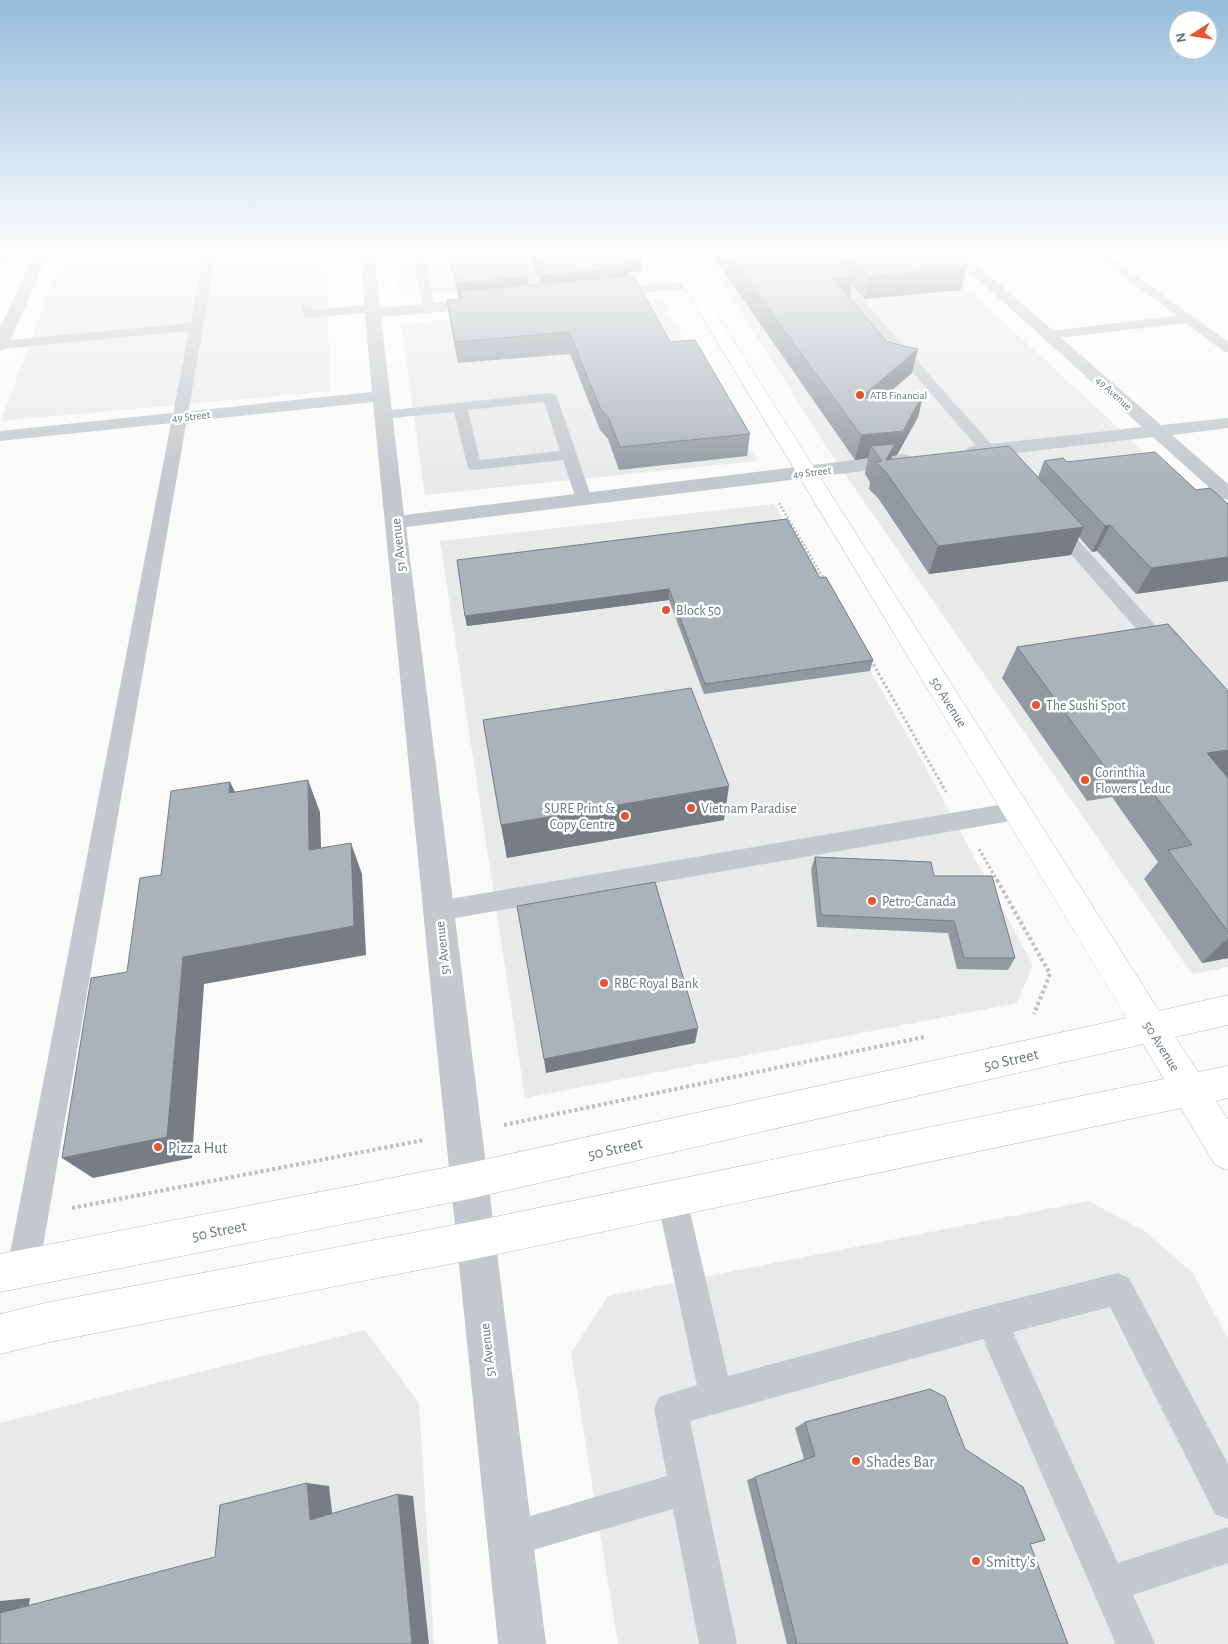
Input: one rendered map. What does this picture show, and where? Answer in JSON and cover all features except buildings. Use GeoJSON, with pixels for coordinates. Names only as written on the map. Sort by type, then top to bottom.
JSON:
{"type":"FeatureCollection","features":[{"type":"Feature","properties":{"kind":"main road","name":"50 Avenue"},"geometry":{"type":"LineString","coordinates":[[717,329],[1228,1152]]}},
{"type":"Feature","properties":{"kind":"main road","name":"50 Street"},"geometry":{"type":"LineString","coordinates":[[11,1271],[469,1181],[1228,1010]]}},
{"type":"Feature","properties":{"kind":"main road"},"geometry":{"type":"LineString","coordinates":[[0,1334],[50,1322],[475,1240],[1228,1082]]}},
{"type":"Feature","properties":{"kind":"street"},"geometry":{"type":"LineString","coordinates":[[0,345],[7,329]]}},
{"type":"Feature","properties":{"kind":"street","name":"51 Avenue"},"geometry":{"type":"LineString","coordinates":[[376,329],[382,406],[438,911],[522,1644]]}},
{"type":"Feature","properties":{"kind":"street","name":"49 Avenue"},"geometry":{"type":"LineString","coordinates":[[1042,329],[1228,494]]}},
{"type":"Feature","properties":{"kind":"street","name":"49 Street"},"geometry":{"type":"LineString","coordinates":[[0,436],[180,417],[382,406]]}},
{"type":"Feature","properties":{"kind":"street"},"geometry":{"type":"LineString","coordinates":[[960,454],[1228,423]]}},
{"type":"Feature","properties":{"kind":"street","name":"49 Street"},"geometry":{"type":"LineString","coordinates":[[396,522],[924,458]]}},
{"type":"Feature","properties":{"kind":"lane"},"geometry":{"type":"LineString","coordinates":[[0,345],[168,329]]}},
{"type":"Feature","properties":{"kind":"lane"},"geometry":{"type":"LineString","coordinates":[[11,1271],[32,1215],[196,329]]}},
{"type":"Feature","properties":{"kind":"lane"},"geometry":{"type":"LineString","coordinates":[[881,329],[1015,480]]}},
{"type":"Feature","properties":{"kind":"lane"},"geometry":{"type":"LineString","coordinates":[[1049,335],[1104,329]]}},
{"type":"Feature","properties":{"kind":"lane"},"geometry":{"type":"LineString","coordinates":[[1201,329],[1228,348]]}},
{"type":"Feature","properties":{"kind":"lane"},"geometry":{"type":"LineString","coordinates":[[382,406],[460,407],[550,397],[584,499]]}},
{"type":"Feature","properties":{"kind":"lane"},"geometry":{"type":"LineString","coordinates":[[460,407],[473,465],[569,454]]}},
{"type":"Feature","properties":{"kind":"lane"},"geometry":{"type":"LineString","coordinates":[[1041,509],[1176,661]]}},
{"type":"Feature","properties":{"kind":"lane"},"geometry":{"type":"LineString","coordinates":[[438,911],[1016,811]]}},
{"type":"Feature","properties":{"kind":"lane"},"geometry":{"type":"LineString","coordinates":[[672,1199],[716,1397]]}},
{"type":"Feature","properties":{"kind":"lane"},"geometry":{"type":"LineString","coordinates":[[718,1644],[671,1409],[991,1321],[1118,1289],[1228,1501]]}},
{"type":"Feature","properties":{"kind":"lane"},"geometry":{"type":"LineString","coordinates":[[991,1321],[1136,1644]]}},
{"type":"Feature","properties":{"kind":"lane"},"geometry":{"type":"LineString","coordinates":[[509,1539],[686,1488]]}},
{"type":"Feature","properties":{"kind":"lane"},"geometry":{"type":"LineString","coordinates":[[1110,1584],[1228,1546]]}},
{"type":"Feature","properties":{"kind":"path"},"geometry":{"type":"LineString","coordinates":[[778,501],[828,587]]}},
{"type":"Feature","properties":{"kind":"path"},"geometry":{"type":"LineString","coordinates":[[867,653],[1050,974],[1034,1014]]}},
{"type":"Feature","properties":{"kind":"path"},"geometry":{"type":"LineString","coordinates":[[1024,1016],[1044,1012]]}},
{"type":"Feature","properties":{"kind":"path"},"geometry":{"type":"LineString","coordinates":[[32,1215],[574,1112],[928,1036]]}},
{"type":"Feature","properties":{"kind":"shaded area"},"geometry":{"type":"Polygon","coordinates":[[[35,329],[328,329],[330,391],[1,421],[35,329]]]}},
{"type":"Feature","properties":{"kind":"shaded area"},"geometry":{"type":"Polygon","coordinates":[[[402,329],[678,329],[757,461],[425,495],[402,329]]]}},
{"type":"Feature","properties":{"kind":"shaded area"},"geometry":{"type":"Polygon","coordinates":[[[752,329],[1012,329],[1228,530],[1228,967],[1192,974],[831,454],[752,329]]]}},
{"type":"Feature","properties":{"kind":"shaded area"},"geometry":{"type":"Polygon","coordinates":[[[774,504],[920,757],[1033,965],[1017,1003],[525,1098],[440,541],[774,504]]]}},
{"type":"Feature","properties":{"kind":"shaded area"},"geometry":{"type":"Polygon","coordinates":[[[1088,1201],[1143,1230],[1192,1272],[1228,1339],[1228,1644],[618,1644],[571,1353],[608,1296],[1088,1201]]]}},
{"type":"Feature","properties":{"kind":"shaded area"},"geometry":{"type":"Polygon","coordinates":[[[365,1330],[419,1403],[434,1644],[0,1644],[0,1423],[365,1330]]]}},
{"type":"Feature","properties":{"kind":"place","name":"ATB Financial"},"geometry":{"type":"Point","coordinates":[860,395]}},
{"type":"Feature","properties":{"kind":"place","name":"Block 50"},"geometry":{"type":"Point","coordinates":[666,610]}},
{"type":"Feature","properties":{"kind":"place","name":"The Sushi Spot"},"geometry":{"type":"Point","coordinates":[1036,705]}},
{"type":"Feature","properties":{"kind":"place","name":"Corinthia Flowers Leduc"},"geometry":{"type":"Point","coordinates":[1085,780]}},
{"type":"Feature","properties":{"kind":"place","name":"Vietnam Paradise"},"geometry":{"type":"Point","coordinates":[691,808]}},
{"type":"Feature","properties":{"kind":"place","name":"SURE Print & Copy Centre"},"geometry":{"type":"Point","coordinates":[625,816]}},
{"type":"Feature","properties":{"kind":"place","name":"Petro-Canada"},"geometry":{"type":"Point","coordinates":[872,901]}},
{"type":"Feature","properties":{"kind":"place","name":"RBC Royal Bank"},"geometry":{"type":"Point","coordinates":[604,983]}},
{"type":"Feature","properties":{"kind":"place","name":"Pizza Hut"},"geometry":{"type":"Point","coordinates":[158,1147]}},
{"type":"Feature","properties":{"kind":"place","name":"Shades Bar"},"geometry":{"type":"Point","coordinates":[856,1461]}},
{"type":"Feature","properties":{"kind":"place","name":"Smitty's"},"geometry":{"type":"Point","coordinates":[976,1561]}}]}
